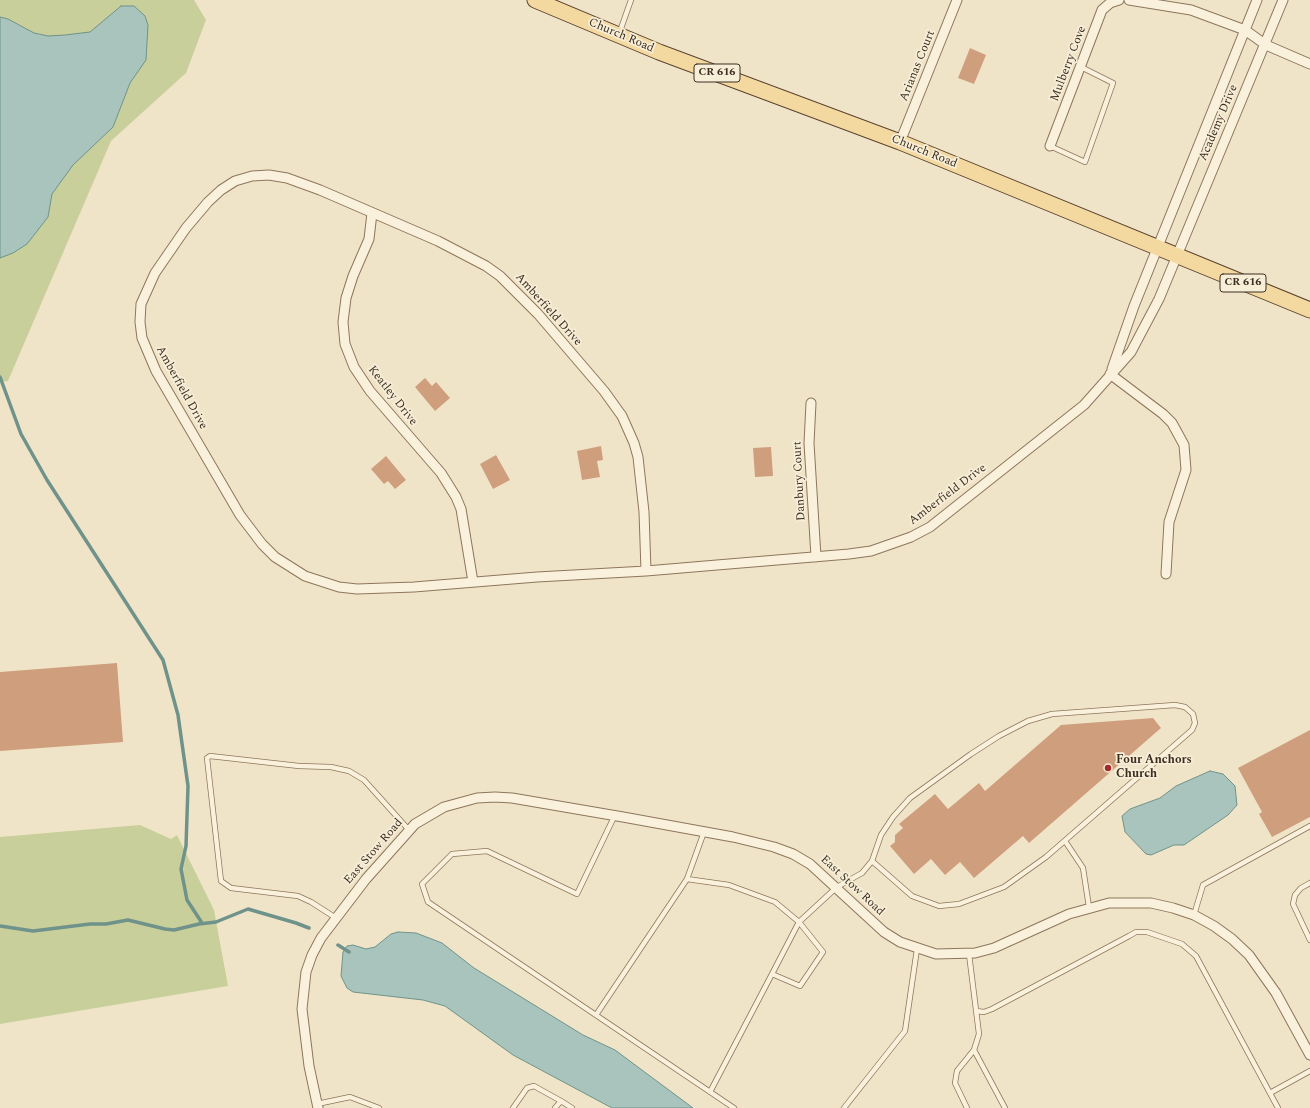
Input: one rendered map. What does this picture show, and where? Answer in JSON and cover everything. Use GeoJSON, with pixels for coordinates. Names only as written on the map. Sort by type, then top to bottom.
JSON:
{"type":"FeatureCollection","features":[{"type":"Feature","properties":{"kind":"main road","name":"Church Road"},"geometry":{"type":"LineString","coordinates":[[535,0],[658,52],[900,142],[1310,310]]}},
{"type":"Feature","properties":{"kind":"street","name":"Arianas Court"},"geometry":{"type":"LineString","coordinates":[[900,142],[957,0]]}},
{"type":"Feature","properties":{"kind":"street","name":"Mulberry Cove"},"geometry":{"type":"LineString","coordinates":[[1050,146],[1102,10],[1110,2],[1119,0]]}},
{"type":"Feature","properties":{"kind":"street"},"geometry":{"type":"LineString","coordinates":[[1130,0],[1191,10],[1245,30],[1266,45],[1310,64]]}},
{"type":"Feature","properties":{"kind":"street","name":"Academy Drive"},"geometry":{"type":"LineString","coordinates":[[1158,248],[1257,0]]}},
{"type":"Feature","properties":{"kind":"street","name":"Academy Drive"},"geometry":{"type":"LineString","coordinates":[[1177,255],[1266,45],[1283,0]]}},
{"type":"Feature","properties":{"kind":"street","name":"Amberfield Drive"},"geometry":{"type":"LineString","coordinates":[[646,570],[644,512],[638,457],[629,430],[614,403],[538,314],[500,276],[471,257],[438,241],[303,183],[287,178],[269,175],[252,176],[235,181],[221,190],[204,206],[186,228],[155,272],[141,304],[140,322],[142,338],[156,370],[240,515],[262,544],[275,557],[305,576],[339,587],[375,589],[646,570],[849,554],[891,545],[911,538],[930,527],[1042,437],[1063,423],[1098,391],[1110,374],[1131,352],[1140,338],[1159,299],[1177,255]]}},
{"type":"Feature","properties":{"kind":"street","name":"Keatley Drive"},"geometry":{"type":"LineString","coordinates":[[372,213],[370,239],[353,276],[346,298],[343,322],[345,344],[354,367],[370,391],[441,473],[456,497],[461,509],[473,582]]}},
{"type":"Feature","properties":{"kind":"street","name":"Amberfield Drive"},"geometry":{"type":"LineString","coordinates":[[1110,374],[1127,325],[1158,248]]}},
{"type":"Feature","properties":{"kind":"street"},"geometry":{"type":"LineString","coordinates":[[1110,374],[1163,414],[1172,423],[1184,445],[1186,470],[1169,522],[1166,574]]}},
{"type":"Feature","properties":{"kind":"street","name":"Danbury Court"},"geometry":{"type":"LineString","coordinates":[[811,403],[809,443],[816,557]]}},
{"type":"Feature","properties":{"kind":"street","name":"East Stow Road"},"geometry":{"type":"LineString","coordinates":[[318,1106],[306,1047],[302,1009],[306,972],[316,948],[336,918],[376,867],[410,830],[429,815],[444,807],[477,798],[512,798],[615,816],[754,841],[793,854],[810,864],[884,932],[900,942],[936,954],[969,954],[994,948],[1050,922],[1089,907],[1109,903],[1151,903],[1194,915],[1214,926],[1232,939],[1249,955],[1276,993],[1310,1055]]}},
{"type":"Feature","properties":{"kind":"lane"},"geometry":{"type":"LineString","coordinates":[[618,35],[631,0]]}},
{"type":"Feature","properties":{"kind":"lane"},"geometry":{"type":"LineString","coordinates":[[1050,146],[1085,162],[1113,83],[1081,67]]}},
{"type":"Feature","properties":{"kind":"lane"},"geometry":{"type":"LineString","coordinates":[[710,1092],[799,922],[836,887],[862,873],[872,861],[881,835],[893,817],[910,798],[971,754],[1028,721],[1052,714],[1175,705],[1184,707],[1193,714],[1195,722],[1192,730],[1046,858],[1004,887],[959,904],[939,906],[912,896],[872,861]]}},
{"type":"Feature","properties":{"kind":"lane"},"geometry":{"type":"LineString","coordinates":[[336,918],[311,902],[298,896],[231,888],[221,881],[207,758],[210,756],[299,766],[331,767],[349,771],[364,780],[410,830]]}},
{"type":"Feature","properties":{"kind":"lane"},"geometry":{"type":"LineString","coordinates":[[615,816],[577,894],[486,851],[452,854],[422,884],[428,902],[734,1108]]}},
{"type":"Feature","properties":{"kind":"lane"},"geometry":{"type":"LineString","coordinates":[[1194,915],[1203,885],[1310,826]]}},
{"type":"Feature","properties":{"kind":"lane"},"geometry":{"type":"LineString","coordinates":[[596,1015],[687,879],[704,832]]}},
{"type":"Feature","properties":{"kind":"lane"},"geometry":{"type":"LineString","coordinates":[[1065,841],[1083,868],[1089,907]]}},
{"type":"Feature","properties":{"kind":"lane"},"geometry":{"type":"LineString","coordinates":[[687,879],[729,885],[775,902],[799,922],[823,952],[800,986],[772,974]]}},
{"type":"Feature","properties":{"kind":"lane"},"geometry":{"type":"LineString","coordinates":[[1310,883],[1301,888],[1295,895],[1293,904],[1310,940]]}},
{"type":"Feature","properties":{"kind":"lane"},"geometry":{"type":"LineString","coordinates":[[976,1011],[984,1012],[992,1010],[1136,932],[1147,932],[1182,944],[1196,956],[1278,1108]]}},
{"type":"Feature","properties":{"kind":"lane"},"geometry":{"type":"LineString","coordinates":[[844,1108],[905,1031],[918,949]]}},
{"type":"Feature","properties":{"kind":"lane"},"geometry":{"type":"LineString","coordinates":[[967,1108],[955,1083],[957,1071],[974,1050],[980,1034],[969,954]]}},
{"type":"Feature","properties":{"kind":"lane"},"geometry":{"type":"LineString","coordinates":[[974,1050],[1005,1108]]}},
{"type":"Feature","properties":{"kind":"lane"},"geometry":{"type":"LineString","coordinates":[[1270,1093],[1310,1071]]}},
{"type":"Feature","properties":{"kind":"lane"},"geometry":{"type":"LineString","coordinates":[[513,1108],[527,1088],[534,1086],[572,1108]]}},
{"type":"Feature","properties":{"kind":"lane"},"geometry":{"type":"LineString","coordinates":[[318,1106],[350,1097],[378,1108]]}},
{"type":"Feature","properties":{"kind":"lane"},"geometry":{"type":"LineString","coordinates":[[555,1108],[561,1101]]}},
{"type":"Feature","properties":{"kind":"green space"},"geometry":{"type":"Polygon","coordinates":[[[0,0],[194,0],[206,20],[186,73],[111,141],[8,381],[0,382],[0,0]]]}},
{"type":"Feature","properties":{"kind":"green space"},"geometry":{"type":"Polygon","coordinates":[[[140,825],[171,839],[177,835],[214,910],[228,986],[0,1024],[0,837],[140,825]]]}},
{"type":"Feature","properties":{"kind":"water"},"geometry":{"type":"Polygon","coordinates":[[[121,6],[134,6],[145,16],[148,25],[146,60],[130,83],[113,127],[73,165],[52,194],[48,217],[27,244],[13,253],[0,258],[0,17],[8,19],[34,33],[48,36],[65,35],[90,32],[121,6]]]}},
{"type":"Feature","properties":{"kind":"water"},"geometry":{"type":"Polygon","coordinates":[[[1210,771],[1223,774],[1235,786],[1237,805],[1228,815],[1184,845],[1174,845],[1151,855],[1146,854],[1125,832],[1122,816],[1130,809],[1160,798],[1176,786],[1210,771]]]}},
{"type":"Feature","properties":{"kind":"water"},"geometry":{"type":"Polygon","coordinates":[[[398,932],[416,933],[442,943],[474,968],[583,1035],[615,1050],[693,1108],[612,1108],[513,1055],[445,1006],[423,1000],[353,992],[347,988],[341,976],[343,952],[347,946],[353,945],[366,949],[375,947],[391,934],[398,932]]]}},
{"type":"Feature","properties":{"kind":"building"},"geometry":{"type":"Polygon","coordinates":[[[970,48],[986,55],[974,84],[958,78],[970,48]]]}},
{"type":"Feature","properties":{"kind":"building"},"geometry":{"type":"Polygon","coordinates":[[[425,378],[432,386],[436,382],[450,398],[435,411],[415,387],[425,378]]]}},
{"type":"Feature","properties":{"kind":"building"},"geometry":{"type":"Polygon","coordinates":[[[601,446],[603,460],[597,461],[600,477],[582,480],[577,451],[601,446]]]}},
{"type":"Feature","properties":{"kind":"building"},"geometry":{"type":"Polygon","coordinates":[[[771,447],[773,476],[755,477],[753,448],[771,447]]]}},
{"type":"Feature","properties":{"kind":"building"},"geometry":{"type":"Polygon","coordinates":[[[496,455],[510,480],[493,489],[480,464],[496,455]]]}},
{"type":"Feature","properties":{"kind":"building"},"geometry":{"type":"Polygon","coordinates":[[[386,456],[406,480],[395,489],[388,481],[384,484],[371,469],[386,456]]]}},
{"type":"Feature","properties":{"kind":"building"},"geometry":{"type":"Polygon","coordinates":[[[117,663],[123,742],[0,751],[0,672],[117,663]]]}},
{"type":"Feature","properties":{"kind":"building"},"geometry":{"type":"Polygon","coordinates":[[[1153,718],[1161,728],[1029,843],[1023,836],[974,878],[960,862],[945,875],[931,859],[914,874],[890,846],[895,842],[895,835],[903,828],[899,824],[935,794],[948,809],[979,783],[985,791],[1061,725],[1153,718]]]}},
{"type":"Feature","properties":{"kind":"building"},"geometry":{"type":"Polygon","coordinates":[[[1310,730],[1310,817],[1272,837],[1259,814],[1262,812],[1238,768],[1310,730]]]}},
{"type":"Feature","properties":{"kind":"waterway"},"geometry":{"type":"LineString","coordinates":[[0,377],[21,434],[47,480],[163,660],[178,715],[188,786],[186,846],[181,869],[187,900],[202,923]]}},
{"type":"Feature","properties":{"kind":"waterway"},"geometry":{"type":"LineString","coordinates":[[0,926],[33,931],[90,924],[106,924],[128,920],[174,930],[199,924],[216,922],[248,909],[309,928]]}},
{"type":"Feature","properties":{"kind":"waterway"},"geometry":{"type":"LineString","coordinates":[[338,945],[349,952]]}},
{"type":"Feature","properties":{"kind":"place","name":"Four Anchors Church"},"geometry":{"type":"Point","coordinates":[1108,768]}}]}
